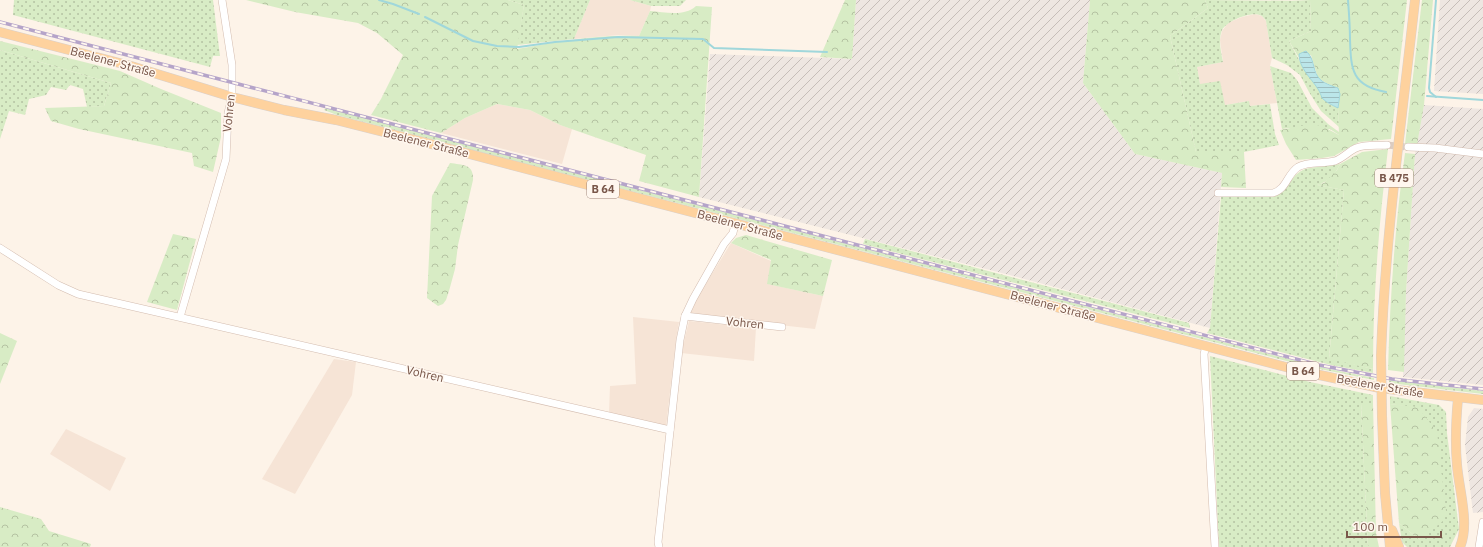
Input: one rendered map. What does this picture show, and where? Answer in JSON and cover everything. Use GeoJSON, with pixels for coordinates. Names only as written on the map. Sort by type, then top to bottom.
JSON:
{"type":"FeatureCollection","features":[{"type":"Feature","properties":{"kind":"main road","name":"B 475"},"geometry":{"type":"LineString","coordinates":[[1390,547],[1387,520],[1382,416],[1384,280],[1415,0]]}},
{"type":"Feature","properties":{"kind":"main road","name":"Beelener Straße"},"geometry":{"type":"LineString","coordinates":[[0,32],[130,66],[232,97],[284,110],[336,120],[1301,371],[1401,391],[1483,400]]}},
{"type":"Feature","properties":{"kind":"main road"},"geometry":{"type":"LineString","coordinates":[[1458,398],[1456,430],[1457,464],[1464,530],[1460,547]]}},
{"type":"Feature","properties":{"kind":"main road"},"geometry":{"type":"LineString","coordinates":[[1387,520],[1399,547]]}},
{"type":"Feature","properties":{"kind":"street","name":"Vohren"},"geometry":{"type":"LineString","coordinates":[[180,317],[226,159],[228,113],[232,97],[232,66],[222,0]]}},
{"type":"Feature","properties":{"kind":"street"},"geometry":{"type":"LineString","coordinates":[[1218,193],[1273,193],[1280,191],[1296,168],[1303,165],[1337,160],[1356,148],[1364,146],[1387,146]]}},
{"type":"Feature","properties":{"kind":"street"},"geometry":{"type":"LineString","coordinates":[[1408,147],[1434,148],[1483,154]]}},
{"type":"Feature","properties":{"kind":"street"},"geometry":{"type":"LineString","coordinates":[[659,547],[658,542],[680,340],[685,316],[724,244],[733,233],[735,224]]}},
{"type":"Feature","properties":{"kind":"street","name":"Vohren"},"geometry":{"type":"LineString","coordinates":[[0,248],[58,285],[78,294],[670,430]]}},
{"type":"Feature","properties":{"kind":"street","name":"Vohren"},"geometry":{"type":"LineString","coordinates":[[685,316],[782,327]]}},
{"type":"Feature","properties":{"kind":"street"},"geometry":{"type":"LineString","coordinates":[[1206,346],[1204,354],[1215,547]]}},
{"type":"Feature","properties":{"kind":"street"},"geometry":{"type":"LineString","coordinates":[[1479,547],[1483,522]]}},
{"type":"Feature","properties":{"kind":"shaded area"},"geometry":{"type":"Polygon","coordinates":[[[590,0],[630,0],[651,6],[639,36],[618,35],[574,39],[590,0]]]}},
{"type":"Feature","properties":{"kind":"shaded area"},"geometry":{"type":"Polygon","coordinates":[[[856,0],[1090,0],[1083,83],[1135,154],[1222,173],[1210,328],[998,272],[699,197],[710,54],[852,59],[856,0]]]}},
{"type":"Feature","properties":{"kind":"shaded area"},"geometry":{"type":"Polygon","coordinates":[[[1440,0],[1483,0],[1483,94],[1434,91],[1440,0]]]}},
{"type":"Feature","properties":{"kind":"shaded area"},"geometry":{"type":"Polygon","coordinates":[[[1255,14],[1262,16],[1266,21],[1272,58],[1270,66],[1277,103],[1250,106],[1248,101],[1225,105],[1200,84],[1197,67],[1223,62],[1220,40],[1222,31],[1228,23],[1242,17],[1255,14]]]}},
{"type":"Feature","properties":{"kind":"shaded area"},"geometry":{"type":"Polygon","coordinates":[[[497,104],[530,110],[560,125],[572,129],[562,164],[441,133],[465,118],[497,104]]]}},
{"type":"Feature","properties":{"kind":"shaded area"},"geometry":{"type":"Polygon","coordinates":[[[1424,105],[1483,109],[1483,385],[1403,377],[1406,292],[1415,154],[1424,105]]]}},
{"type":"Feature","properties":{"kind":"shaded area"},"geometry":{"type":"Polygon","coordinates":[[[731,243],[771,261],[768,284],[823,296],[815,329],[692,315],[690,312],[696,300],[731,243]]]}},
{"type":"Feature","properties":{"kind":"shaded area"},"geometry":{"type":"Polygon","coordinates":[[[633,317],[679,322],[666,427],[609,414],[610,386],[636,384],[633,317]]]}},
{"type":"Feature","properties":{"kind":"shaded area"},"geometry":{"type":"Polygon","coordinates":[[[689,321],[756,328],[754,361],[681,353],[689,321]]]}},
{"type":"Feature","properties":{"kind":"shaded area"},"geometry":{"type":"Polygon","coordinates":[[[334,359],[356,362],[352,395],[295,494],[262,479],[334,359]]]}},
{"type":"Feature","properties":{"kind":"shaded area"},"geometry":{"type":"Polygon","coordinates":[[[1474,408],[1483,409],[1483,512],[1473,513],[1465,445],[1468,417],[1474,408]]]}},
{"type":"Feature","properties":{"kind":"shaded area"},"geometry":{"type":"Polygon","coordinates":[[[66,429],[126,458],[110,491],[50,454],[66,429]]]}},
{"type":"Feature","properties":{"kind":"green space"},"geometry":{"type":"Polygon","coordinates":[[[14,0],[213,0],[220,56],[213,56],[210,67],[13,15],[14,0]]]}},
{"type":"Feature","properties":{"kind":"green space"},"geometry":{"type":"Polygon","coordinates":[[[246,0],[508,0],[524,5],[517,49],[592,37],[639,36],[650,11],[680,13],[686,12],[696,6],[712,7],[699,197],[639,181],[646,155],[560,125],[530,110],[497,104],[465,118],[441,133],[371,115],[381,99],[403,55],[377,33],[358,23],[295,12],[246,0]]]}},
{"type":"Feature","properties":{"kind":"green space"},"geometry":{"type":"Polygon","coordinates":[[[508,0],[590,0],[574,39],[517,45],[524,5],[508,0]]]}},
{"type":"Feature","properties":{"kind":"green space"},"geometry":{"type":"Polygon","coordinates":[[[630,0],[686,0],[680,6],[651,6],[630,0]]]}},
{"type":"Feature","properties":{"kind":"green space"},"geometry":{"type":"Polygon","coordinates":[[[845,0],[856,0],[852,59],[820,57],[845,0]]]}},
{"type":"Feature","properties":{"kind":"green space"},"geometry":{"type":"Polygon","coordinates":[[[1090,0],[1205,0],[1208,8],[1170,36],[1196,152],[1244,152],[1246,188],[1221,187],[1222,173],[1135,154],[1083,83],[1090,0]]]}},
{"type":"Feature","properties":{"kind":"green space"},"geometry":{"type":"Polygon","coordinates":[[[1205,0],[1310,1],[1311,31],[1289,41],[1305,71],[1319,90],[1322,97],[1329,104],[1338,108],[1339,127],[1321,111],[1300,75],[1287,65],[1272,58],[1265,19],[1258,15],[1246,15],[1229,23],[1222,30],[1220,42],[1223,62],[1197,67],[1200,84],[1220,81],[1225,105],[1249,101],[1250,106],[1270,104],[1275,134],[1279,145],[1244,152],[1196,152],[1170,36],[1208,8],[1205,0]]]}},
{"type":"Feature","properties":{"kind":"green space"},"geometry":{"type":"Polygon","coordinates":[[[1291,0],[1407,0],[1391,139],[1359,142],[1334,156],[1296,160],[1286,144],[1280,130],[1311,124],[1322,126],[1339,135],[1338,108],[1340,94],[1338,88],[1318,78],[1311,55],[1299,54],[1299,58],[1289,41],[1311,31],[1310,1],[1291,0]]]}},
{"type":"Feature","properties":{"kind":"green space"},"geometry":{"type":"Polygon","coordinates":[[[1422,0],[1433,0],[1424,105],[1417,145],[1405,144],[1422,0]]]}},
{"type":"Feature","properties":{"kind":"green space"},"geometry":{"type":"Polygon","coordinates":[[[0,41],[120,71],[221,113],[221,137],[213,172],[194,166],[192,153],[79,129],[51,121],[45,108],[104,106],[111,83],[0,50],[0,41]]]}},
{"type":"Feature","properties":{"kind":"green space"},"geometry":{"type":"Polygon","coordinates":[[[0,50],[111,83],[104,106],[87,107],[83,89],[70,85],[66,90],[51,87],[46,95],[29,99],[25,115],[9,111],[0,139],[0,50]]]}},
{"type":"Feature","properties":{"kind":"green space"},"geometry":{"type":"Polygon","coordinates":[[[1270,66],[1291,73],[1297,80],[1312,108],[1328,124],[1339,132],[1339,135],[1330,129],[1282,129],[1270,66]]]}},
{"type":"Feature","properties":{"kind":"green space"},"geometry":{"type":"Polygon","coordinates":[[[326,108],[1273,355],[1329,369],[1374,378],[1374,380],[1310,367],[337,115],[324,110],[326,108]]]}},
{"type":"Feature","properties":{"kind":"green space"},"geometry":{"type":"Polygon","coordinates":[[[1388,149],[1377,259],[1373,369],[1329,359],[1344,190],[1316,185],[1324,183],[1337,170],[1340,164],[1362,152],[1388,149]]]}},
{"type":"Feature","properties":{"kind":"green space"},"geometry":{"type":"Polygon","coordinates":[[[1405,153],[1415,154],[1406,292],[1404,372],[1388,370],[1390,315],[1398,207],[1405,153]]]}},
{"type":"Feature","properties":{"kind":"green space"},"geometry":{"type":"Polygon","coordinates":[[[450,163],[467,166],[470,168],[473,175],[473,180],[458,245],[455,269],[449,291],[446,300],[443,304],[438,306],[427,298],[432,196],[450,163]]]}},
{"type":"Feature","properties":{"kind":"green space"},"geometry":{"type":"Polygon","coordinates":[[[1340,164],[1331,178],[1317,185],[1344,190],[1329,358],[1373,369],[1373,373],[1331,365],[1207,333],[1210,328],[1221,197],[1273,197],[1282,192],[1295,176],[1303,170],[1340,164]]]}},
{"type":"Feature","properties":{"kind":"green space"},"geometry":{"type":"Polygon","coordinates":[[[173,234],[196,239],[177,310],[147,302],[173,234]]]}},
{"type":"Feature","properties":{"kind":"green space"},"geometry":{"type":"Polygon","coordinates":[[[746,235],[832,260],[823,296],[767,284],[771,260],[731,243],[736,238],[746,235]]]}},
{"type":"Feature","properties":{"kind":"green space"},"geometry":{"type":"Polygon","coordinates":[[[865,239],[1189,323],[1190,328],[863,244],[865,239]]]}},
{"type":"Feature","properties":{"kind":"green space"},"geometry":{"type":"Polygon","coordinates":[[[0,333],[17,341],[0,384],[0,333]]]}},
{"type":"Feature","properties":{"kind":"green space"},"geometry":{"type":"Polygon","coordinates":[[[1210,356],[1310,382],[1373,395],[1373,403],[1361,403],[1368,547],[1219,547],[1210,356]]]}},
{"type":"Feature","properties":{"kind":"green space"},"geometry":{"type":"Polygon","coordinates":[[[1389,380],[1483,391],[1483,394],[1389,383],[1389,380]]]}},
{"type":"Feature","properties":{"kind":"green space"},"geometry":{"type":"Polygon","coordinates":[[[1390,396],[1439,405],[1446,412],[1447,433],[1459,529],[1450,547],[1407,547],[1402,542],[1399,523],[1420,540],[1418,408],[1390,404],[1390,396]]]}},
{"type":"Feature","properties":{"kind":"green space"},"geometry":{"type":"Polygon","coordinates":[[[1361,403],[1373,403],[1376,533],[1379,547],[1368,547],[1361,403]]]}},
{"type":"Feature","properties":{"kind":"green space"},"geometry":{"type":"Polygon","coordinates":[[[1390,404],[1418,407],[1437,432],[1446,511],[1444,520],[1420,540],[1399,523],[1390,404]]]}},
{"type":"Feature","properties":{"kind":"green space"},"geometry":{"type":"Polygon","coordinates":[[[0,507],[41,519],[49,531],[91,544],[90,547],[0,547],[0,507]]]}},
{"type":"Feature","properties":{"kind":"water"},"geometry":{"type":"Polygon","coordinates":[[[1306,51],[1311,57],[1318,77],[1327,84],[1338,88],[1340,94],[1338,108],[1322,98],[1320,92],[1303,68],[1299,54],[1306,51]]]}},
{"type":"Feature","properties":{"kind":"waterway"},"geometry":{"type":"LineString","coordinates":[[379,0],[419,14]]}},
{"type":"Feature","properties":{"kind":"waterway"},"geometry":{"type":"LineString","coordinates":[[1348,0],[1350,51],[1353,68],[1360,81],[1366,86],[1386,92]]}},
{"type":"Feature","properties":{"kind":"waterway"},"geometry":{"type":"LineString","coordinates":[[1436,0],[1429,88],[1430,92],[1436,97]]}},
{"type":"Feature","properties":{"kind":"waterway"},"geometry":{"type":"LineString","coordinates":[[425,17],[473,41],[497,46],[519,47],[555,42],[618,37],[703,39],[714,48],[827,52]]}},
{"type":"Feature","properties":{"kind":"waterway"},"geometry":{"type":"LineString","coordinates":[[1427,96],[1483,100]]}},
{"type":"Feature","properties":{"kind":"tunnel"},"geometry":{"type":"LineString","coordinates":[[1387,145],[1408,147]]}},
{"type":"Feature","properties":{"kind":"railway"},"geometry":{"type":"LineString","coordinates":[[0,22],[1319,365],[1392,379],[1483,389]]}}]}
